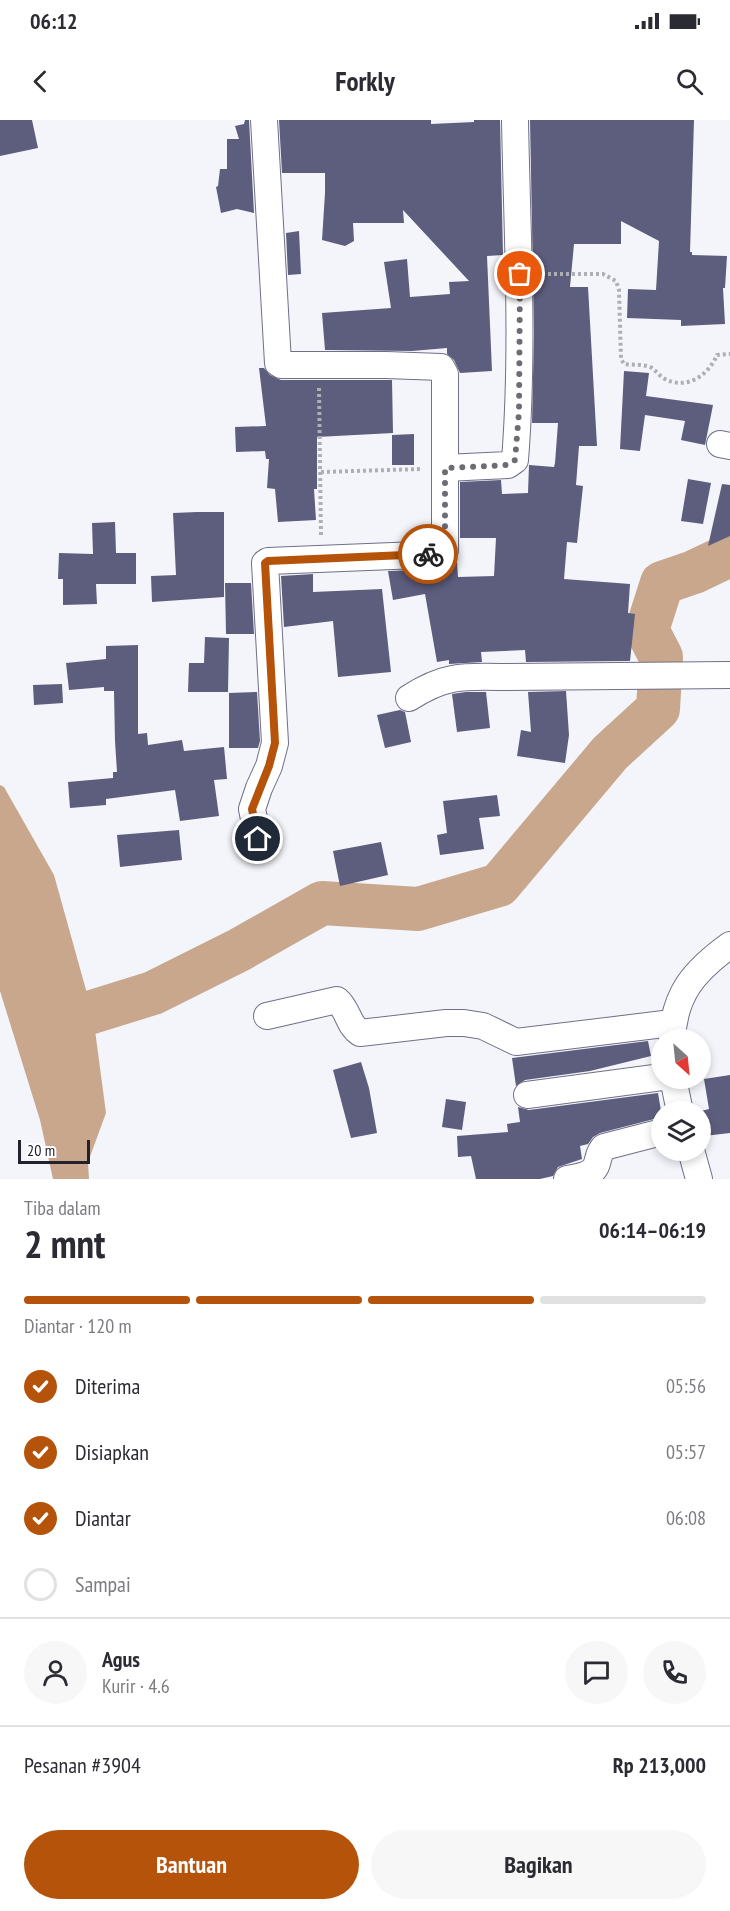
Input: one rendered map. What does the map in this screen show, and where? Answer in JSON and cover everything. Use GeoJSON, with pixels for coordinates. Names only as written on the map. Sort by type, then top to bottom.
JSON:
{"type":"FeatureCollection","features":[{"type":"Feature","properties":{"kind":"street"},"geometry":{"type":"LineString","coordinates":[[258,839],[252,809],[269,766],[275,743],[264,566],[268,561],[443,554],[445,550],[445,374],[441,367],[281,365],[276,359],[264,120]]}},
{"type":"Feature","properties":{"kind":"street"},"geometry":{"type":"LineString","coordinates":[[445,468],[508,465],[515,460],[519,412],[520,274],[515,120]]}},
{"type":"Feature","properties":{"kind":"street"},"geometry":{"type":"LineString","coordinates":[[409,698],[429,685],[471,676],[730,675]]}},
{"type":"Feature","properties":{"kind":"street"},"geometry":{"type":"LineString","coordinates":[[672,1029],[678,1005],[688,982],[710,960],[730,945]]}},
{"type":"Feature","properties":{"kind":"street"},"geometry":{"type":"LineString","coordinates":[[267,1016],[337,1000],[347,1013],[352,1027],[360,1034],[446,1023],[483,1026],[516,1042],[651,1032]]}},
{"type":"Feature","properties":{"kind":"street"},"geometry":{"type":"LineString","coordinates":[[527,1095],[651,1078]]}},
{"type":"Feature","properties":{"kind":"street"},"geometry":{"type":"LineString","coordinates":[[567,1179],[592,1171],[596,1167],[599,1151],[604,1147],[651,1135]]}},
{"type":"Feature","properties":{"kind":"street"},"geometry":{"type":"LineString","coordinates":[[694,1161],[699,1179]]}},
{"type":"Feature","properties":{"kind":"path"},"geometry":{"type":"LineString","coordinates":[[520,274],[603,274],[616,281],[619,290],[621,359],[624,364],[651,367],[664,378],[680,383],[698,379],[712,368],[717,356],[730,354]]}},
{"type":"Feature","properties":{"kind":"path"},"geometry":{"type":"LineString","coordinates":[[319,365],[321,558]]}},
{"type":"Feature","properties":{"kind":"path"},"geometry":{"type":"LineString","coordinates":[[321,472],[445,468]]}},
{"type":"Feature","properties":{"kind":"shaded area"},"geometry":{"type":"Polygon","coordinates":[[[0,785],[4,787],[54,875],[93,1015],[106,1113],[88,1162],[89,1179],[53,1179],[40,1120],[0,991],[0,785]]]}},
{"type":"Feature","properties":{"kind":"building"},"geometry":{"type":"Polygon","coordinates":[[[0,120],[32,120],[38,148],[0,156],[0,120]]]}},
{"type":"Feature","properties":{"kind":"building"},"geometry":{"type":"Polygon","coordinates":[[[245,120],[249,120],[254,213],[237,209],[221,213],[216,187],[220,169],[227,169],[227,139],[239,139],[235,126],[244,124],[245,120]]]}},
{"type":"Feature","properties":{"kind":"building"},"geometry":{"type":"Polygon","coordinates":[[[279,120],[431,120],[431,124],[500,120],[503,255],[487,256],[492,371],[460,373],[454,360],[447,354],[447,348],[412,351],[325,350],[322,313],[391,308],[384,262],[407,259],[410,297],[450,294],[449,282],[469,281],[403,210],[404,223],[353,223],[354,241],[345,246],[322,240],[325,173],[282,173],[279,120]]]}},
{"type":"Feature","properties":{"kind":"building"},"geometry":{"type":"Polygon","coordinates":[[[530,120],[694,120],[690,252],[692,255],[727,256],[725,288],[723,288],[725,324],[681,326],[681,320],[627,318],[628,289],[656,290],[659,241],[621,221],[621,244],[574,244],[570,287],[588,287],[597,446],[579,446],[576,485],[583,486],[577,543],[567,542],[564,579],[630,584],[628,613],[635,614],[630,661],[526,662],[525,650],[481,652],[482,662],[449,664],[449,660],[437,662],[425,594],[393,600],[388,571],[444,569],[457,562],[458,577],[494,576],[496,538],[460,538],[460,482],[501,480],[502,494],[528,493],[529,465],[554,467],[558,423],[532,423],[534,332],[530,120]]]}},
{"type":"Feature","properties":{"kind":"building"},"geometry":{"type":"Polygon","coordinates":[[[299,231],[301,274],[288,275],[286,233],[299,231]]]}},
{"type":"Feature","properties":{"kind":"building"},"geometry":{"type":"Polygon","coordinates":[[[259,368],[264,368],[270,375],[281,380],[392,380],[393,433],[317,437],[317,489],[314,489],[316,520],[278,522],[275,489],[267,488],[269,459],[266,459],[265,451],[236,452],[235,427],[266,426],[259,368]]]}},
{"type":"Feature","properties":{"kind":"building"},"geometry":{"type":"Polygon","coordinates":[[[624,371],[649,373],[646,396],[713,405],[705,445],[681,440],[685,421],[645,415],[640,451],[620,449],[624,371]]]}},
{"type":"Feature","properties":{"kind":"building"},"geometry":{"type":"Polygon","coordinates":[[[414,434],[414,465],[392,465],[392,435],[414,434]]]}},
{"type":"Feature","properties":{"kind":"building"},"geometry":{"type":"Polygon","coordinates":[[[688,479],[711,483],[703,524],[681,521],[688,479]]]}},
{"type":"Feature","properties":{"kind":"building"},"geometry":{"type":"Polygon","coordinates":[[[722,484],[730,485],[730,536],[708,546],[722,484]]]}},
{"type":"Feature","properties":{"kind":"building"},"geometry":{"type":"Polygon","coordinates":[[[224,512],[224,597],[152,602],[151,576],[176,575],[173,513],[224,512]]]}},
{"type":"Feature","properties":{"kind":"building"},"geometry":{"type":"Polygon","coordinates":[[[115,522],[116,553],[136,553],[136,584],[96,584],[97,604],[63,605],[63,579],[58,579],[59,553],[93,554],[92,523],[115,522]]]}},
{"type":"Feature","properties":{"kind":"building"},"geometry":{"type":"Polygon","coordinates":[[[313,574],[313,592],[382,589],[391,672],[338,677],[333,621],[284,627],[281,576],[313,574]]]}},
{"type":"Feature","properties":{"kind":"building"},"geometry":{"type":"Polygon","coordinates":[[[225,583],[251,583],[254,634],[226,634],[225,583]]]}},
{"type":"Feature","properties":{"kind":"building"},"geometry":{"type":"Polygon","coordinates":[[[205,637],[229,638],[228,692],[188,692],[189,663],[204,663],[205,637]]]}},
{"type":"Feature","properties":{"kind":"building"},"geometry":{"type":"Polygon","coordinates":[[[138,645],[138,734],[147,733],[148,745],[182,740],[184,751],[224,747],[227,779],[214,780],[219,816],[180,821],[175,790],[106,799],[106,805],[70,808],[68,782],[113,778],[113,772],[117,772],[114,691],[104,691],[104,687],[69,690],[66,663],[106,659],[106,646],[138,645]]]}},
{"type":"Feature","properties":{"kind":"building"},"geometry":{"type":"Polygon","coordinates":[[[62,684],[63,703],[34,705],[33,685],[62,684]]]}},
{"type":"Feature","properties":{"kind":"building"},"geometry":{"type":"Polygon","coordinates":[[[566,691],[569,735],[565,763],[517,756],[521,730],[531,732],[528,692],[566,691]]]}},
{"type":"Feature","properties":{"kind":"building"},"geometry":{"type":"Polygon","coordinates":[[[257,692],[260,741],[258,748],[229,748],[229,693],[257,692]]]}},
{"type":"Feature","properties":{"kind":"building"},"geometry":{"type":"Polygon","coordinates":[[[486,692],[490,728],[457,732],[452,694],[486,692]]]}},
{"type":"Feature","properties":{"kind":"building"},"geometry":{"type":"Polygon","coordinates":[[[400,710],[405,712],[411,742],[385,748],[377,715],[400,710]]]}},
{"type":"Feature","properties":{"kind":"building"},"geometry":{"type":"Polygon","coordinates":[[[497,795],[500,816],[479,818],[484,849],[440,855],[437,835],[447,833],[443,801],[497,795]]]}},
{"type":"Feature","properties":{"kind":"building"},"geometry":{"type":"Polygon","coordinates":[[[179,830],[182,860],[120,867],[117,835],[179,830]]]}},
{"type":"Feature","properties":{"kind":"building"},"geometry":{"type":"Polygon","coordinates":[[[381,842],[388,875],[340,886],[333,851],[381,842]]]}},
{"type":"Feature","properties":{"kind":"building"},"geometry":{"type":"Polygon","coordinates":[[[648,1041],[651,1056],[590,1071],[525,1080],[516,1086],[512,1058],[648,1041]]]}},
{"type":"Feature","properties":{"kind":"building"},"geometry":{"type":"Polygon","coordinates":[[[361,1062],[369,1088],[377,1133],[351,1138],[333,1070],[361,1062]]]}},
{"type":"Feature","properties":{"kind":"building"},"geometry":{"type":"Polygon","coordinates":[[[730,1075],[730,1133],[711,1135],[711,1101],[708,1101],[706,1089],[711,1089],[711,1078],[730,1075]]]}},
{"type":"Feature","properties":{"kind":"building"},"geometry":{"type":"Polygon","coordinates":[[[658,1093],[659,1101],[651,1101],[651,1120],[600,1133],[593,1137],[588,1144],[580,1146],[582,1159],[558,1167],[553,1176],[540,1179],[476,1179],[471,1156],[458,1157],[457,1136],[508,1132],[507,1124],[520,1122],[518,1107],[529,1110],[658,1093]]]}},
{"type":"Feature","properties":{"kind":"building"},"geometry":{"type":"Polygon","coordinates":[[[446,1099],[466,1102],[462,1130],[442,1127],[446,1099]]]}},
{"type":"Feature","properties":{"kind":"waterway"},"geometry":{"type":"LineString","coordinates":[[37,1029],[153,993],[239,950],[322,903],[418,909],[499,885],[610,753],[658,709],[661,657],[647,630],[662,583],[694,572],[730,555]]}},
{"type":"Feature","properties":{"kind":"way so far"},"geometry":{"type":"LineString","coordinates":[[428,554],[445,552],[445,468],[508,465],[515,460],[519,412],[520,274]]}},
{"type":"Feature","properties":{"kind":"route"},"geometry":{"type":"LineString","coordinates":[[258,839],[252,809],[269,766],[275,743],[265,563],[321,558],[428,554]]}}]}
